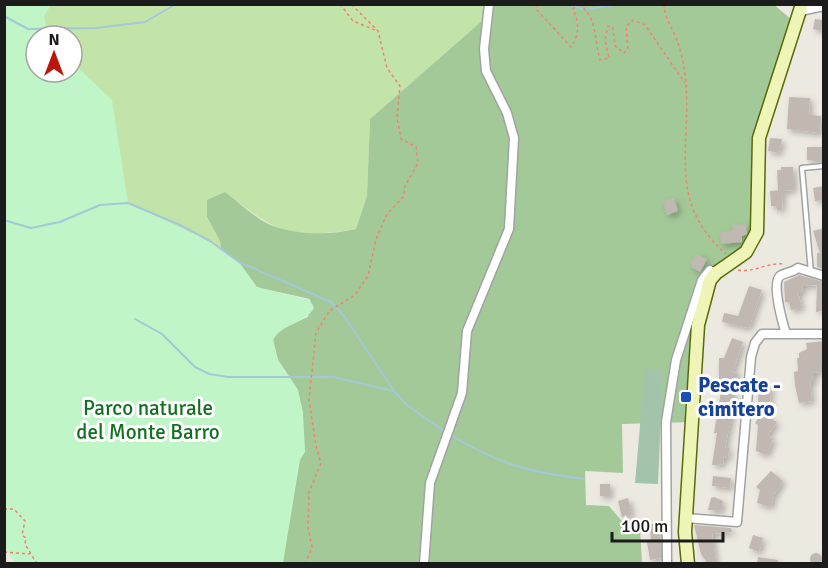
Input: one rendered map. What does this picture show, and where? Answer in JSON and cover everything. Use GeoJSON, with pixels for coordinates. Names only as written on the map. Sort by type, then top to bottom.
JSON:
{"type":"FeatureCollection","features":[{"type":"Feature","properties":{"kind":"main road"},"geometry":{"type":"LineString","coordinates":[[688,564],[686,518],[698,325],[710,280],[716,273],[735,266],[753,244],[758,232],[759,138],[801,8]]}},
{"type":"Feature","properties":{"kind":"street"},"geometry":{"type":"LineString","coordinates":[[424,564],[430,483],[462,393],[466,331],[509,229],[514,138],[507,112],[486,71],[484,49],[489,4]]}},
{"type":"Feature","properties":{"kind":"street"},"geometry":{"type":"LineString","coordinates":[[801,8],[824,6]]}},
{"type":"Feature","properties":{"kind":"street"},"geometry":{"type":"LineString","coordinates":[[786,334],[778,299],[776,281],[779,276],[798,268],[824,276]]}},
{"type":"Feature","properties":{"kind":"street"},"geometry":{"type":"LineString","coordinates":[[667,564],[666,422],[676,360],[687,318],[702,280],[710,270],[716,273]]}},
{"type":"Feature","properties":{"kind":"street"},"geometry":{"type":"LineString","coordinates":[[686,518],[737,522],[751,357],[755,343],[762,334],[824,334]]}},
{"type":"Feature","properties":{"kind":"lane"},"geometry":{"type":"LineString","coordinates":[[812,274],[802,168],[824,166]]}},
{"type":"Feature","properties":{"kind":"path"},"geometry":{"type":"LineString","coordinates":[[340,4],[353,21],[378,31]]}},
{"type":"Feature","properties":{"kind":"path"},"geometry":{"type":"LineString","coordinates":[[305,564],[312,547],[308,528],[309,492],[321,463],[309,399],[316,333],[329,311],[355,295],[368,276],[376,239],[387,214],[404,196],[404,188],[418,163],[416,147],[401,139],[397,118],[400,86],[387,68],[378,31],[351,4]]}},
{"type":"Feature","properties":{"kind":"path"},"geometry":{"type":"LineString","coordinates":[[536,4],[537,10],[571,47],[576,39],[579,22],[573,9],[579,4],[588,12],[595,26],[594,42],[600,60],[609,58],[605,40],[608,26],[613,28],[615,46],[624,53],[628,49],[626,27],[633,20],[645,25],[686,84]]}},
{"type":"Feature","properties":{"kind":"path"},"geometry":{"type":"LineString","coordinates":[[664,4],[679,44],[686,84],[684,159],[690,204],[714,243],[735,266],[745,271],[776,263],[798,268]]}},
{"type":"Feature","properties":{"kind":"path"},"geometry":{"type":"LineString","coordinates":[[4,509],[14,509],[26,521],[22,535],[26,538],[25,544],[36,564]]}},
{"type":"Feature","properties":{"kind":"path"},"geometry":{"type":"LineString","coordinates":[[4,552],[32,554]]}},
{"type":"Feature","properties":{"kind":"green space","name":"Parco naturale del Monte Barro"},"geometry":{"type":"Polygon","coordinates":[[[5,4],[51,5],[44,16],[46,24],[24,24],[24,84],[84,84],[84,73],[112,100],[128,203],[210,241],[239,262],[257,287],[310,300],[314,308],[310,314],[282,330],[273,340],[278,360],[298,390],[303,412],[305,452],[300,460],[283,563],[15,563],[5,548],[5,4]]]}},
{"type":"Feature","properties":{"kind":"green space"},"geometry":{"type":"Polygon","coordinates":[[[773,4],[791,19],[763,145],[755,243],[722,274],[707,298],[699,331],[692,422],[622,424],[623,473],[585,471],[586,505],[609,506],[626,526],[640,528],[642,563],[250,563],[298,390],[278,360],[273,340],[278,330],[308,317],[310,299],[251,286],[223,260],[220,241],[207,217],[207,200],[225,192],[270,225],[295,232],[337,232],[356,229],[367,196],[370,119],[483,20],[484,5],[773,4]]]}},
{"type":"Feature","properties":{"kind":"green space"},"geometry":{"type":"Polygon","coordinates":[[[5,5],[484,5],[483,20],[370,119],[367,197],[356,229],[313,233],[280,229],[225,193],[207,217],[220,241],[246,531],[41,84],[84,84],[84,24],[24,24],[24,46],[5,5]]]}},
{"type":"Feature","properties":{"kind":"green space"},"geometry":{"type":"Polygon","coordinates":[[[645,369],[663,370],[658,484],[635,483],[645,369]]]}},
{"type":"Feature","properties":{"kind":"building"},"geometry":{"type":"Polygon","coordinates":[[[815,19],[823,20],[821,31],[813,29],[815,19]]]}},
{"type":"Feature","properties":{"kind":"building"},"geometry":{"type":"Polygon","coordinates":[[[789,97],[810,98],[809,115],[821,116],[820,133],[787,129],[789,97]]]}},
{"type":"Feature","properties":{"kind":"building"},"geometry":{"type":"Polygon","coordinates":[[[770,138],[782,139],[779,153],[768,151],[770,138]]]}},
{"type":"Feature","properties":{"kind":"building"},"geometry":{"type":"Polygon","coordinates":[[[807,147],[824,147],[824,160],[807,160],[807,147]]]}},
{"type":"Feature","properties":{"kind":"building"},"geometry":{"type":"Polygon","coordinates":[[[781,167],[793,167],[794,190],[778,191],[777,170],[781,170],[781,167]]]}},
{"type":"Feature","properties":{"kind":"building"},"geometry":{"type":"Polygon","coordinates":[[[824,186],[824,200],[815,201],[813,188],[824,186]]]}},
{"type":"Feature","properties":{"kind":"building"},"geometry":{"type":"Polygon","coordinates":[[[783,190],[782,210],[777,210],[776,206],[771,206],[770,191],[783,190]]]}},
{"type":"Feature","properties":{"kind":"building"},"geometry":{"type":"Polygon","coordinates":[[[674,198],[678,211],[667,215],[663,201],[674,198]]]}},
{"type":"Feature","properties":{"kind":"building"},"geometry":{"type":"Polygon","coordinates":[[[746,224],[747,234],[742,236],[742,242],[721,244],[720,232],[733,230],[732,225],[746,224]]]}},
{"type":"Feature","properties":{"kind":"building"},"geometry":{"type":"Polygon","coordinates":[[[824,228],[824,269],[817,267],[817,253],[820,253],[813,231],[824,228]]]}},
{"type":"Feature","properties":{"kind":"building"},"geometry":{"type":"Polygon","coordinates":[[[697,254],[707,259],[700,272],[691,267],[690,263],[697,254]]]}},
{"type":"Feature","properties":{"kind":"building"},"geometry":{"type":"Polygon","coordinates":[[[799,275],[824,282],[822,311],[816,312],[817,285],[802,286],[803,293],[798,293],[802,308],[791,310],[789,302],[785,302],[784,282],[799,275]]]}},
{"type":"Feature","properties":{"kind":"building"},"geometry":{"type":"Polygon","coordinates":[[[749,286],[762,290],[749,328],[722,322],[724,313],[738,316],[749,286]]]}},
{"type":"Feature","properties":{"kind":"building"},"geometry":{"type":"Polygon","coordinates":[[[732,338],[743,342],[733,372],[738,373],[737,381],[719,380],[719,358],[724,358],[732,338]]]}},
{"type":"Feature","properties":{"kind":"building"},"geometry":{"type":"Polygon","coordinates":[[[824,341],[824,366],[820,366],[821,372],[814,373],[814,382],[810,382],[812,401],[799,403],[794,372],[798,371],[799,353],[807,349],[806,343],[824,341]]]}},
{"type":"Feature","properties":{"kind":"building"},"geometry":{"type":"Polygon","coordinates":[[[759,385],[771,385],[770,402],[758,402],[759,385]]]}},
{"type":"Feature","properties":{"kind":"building"},"geometry":{"type":"Polygon","coordinates":[[[721,392],[736,394],[725,448],[729,448],[728,458],[724,457],[723,464],[712,465],[717,433],[714,433],[721,392]]]}},
{"type":"Feature","properties":{"kind":"building"},"geometry":{"type":"Polygon","coordinates":[[[762,413],[777,422],[768,435],[773,439],[767,455],[756,451],[758,425],[755,423],[762,413]]]}},
{"type":"Feature","properties":{"kind":"building"},"geometry":{"type":"Polygon","coordinates":[[[771,471],[783,481],[774,495],[771,507],[757,503],[760,490],[756,487],[771,471]]]}},
{"type":"Feature","properties":{"kind":"building"},"geometry":{"type":"Polygon","coordinates":[[[713,476],[731,478],[730,488],[712,486],[713,476]]]}},
{"type":"Feature","properties":{"kind":"building"},"geometry":{"type":"Polygon","coordinates":[[[600,484],[610,484],[610,496],[600,496],[600,484]]]}},
{"type":"Feature","properties":{"kind":"building"},"geometry":{"type":"Polygon","coordinates":[[[628,498],[632,515],[622,517],[618,501],[628,498]]]}},
{"type":"Feature","properties":{"kind":"building"},"geometry":{"type":"Polygon","coordinates":[[[711,498],[723,501],[721,511],[708,510],[711,498]]]}},
{"type":"Feature","properties":{"kind":"building"},"geometry":{"type":"Polygon","coordinates":[[[660,523],[661,558],[650,560],[647,542],[651,542],[650,524],[660,523]]]}},
{"type":"Feature","properties":{"kind":"building"},"geometry":{"type":"Polygon","coordinates":[[[694,525],[731,528],[732,532],[712,534],[716,562],[708,564],[701,554],[694,525]]]}},
{"type":"Feature","properties":{"kind":"building"},"geometry":{"type":"Polygon","coordinates":[[[753,535],[763,538],[759,552],[749,548],[753,535]]]}},
{"type":"Feature","properties":{"kind":"building"},"geometry":{"type":"Polygon","coordinates":[[[818,553],[821,554],[821,564],[814,565],[811,564],[810,557],[811,554],[818,553]]]}},
{"type":"Feature","properties":{"kind":"building"},"geometry":{"type":"Polygon","coordinates":[[[758,557],[778,560],[778,564],[757,564],[758,557]]]}},
{"type":"Feature","properties":{"kind":"waterway"},"geometry":{"type":"LineString","coordinates":[[4,16],[28,29],[96,28],[145,22],[176,4]]}},
{"type":"Feature","properties":{"kind":"waterway"},"geometry":{"type":"LineString","coordinates":[[233,4],[247,4]]}},
{"type":"Feature","properties":{"kind":"waterway"},"geometry":{"type":"LineString","coordinates":[[566,4],[584,9],[624,4]]}},
{"type":"Feature","properties":{"kind":"waterway"},"geometry":{"type":"LineString","coordinates":[[7,221],[31,228],[60,222],[100,205],[128,203],[180,225],[210,241],[239,262],[331,302],[344,316],[394,391],[407,405],[445,432]]}},
{"type":"Feature","properties":{"kind":"waterway"},"geometry":{"type":"LineString","coordinates":[[135,319],[162,334],[195,367],[209,374],[228,377],[334,377],[393,391]]}},
{"type":"Feature","properties":{"kind":"waterway"},"geometry":{"type":"LineString","coordinates":[[450,435],[484,453],[514,465],[584,479]]}},
{"type":"Feature","properties":{"kind":"place","name":"Pescate - cimitero"},"geometry":{"type":"Point","coordinates":[686,397]}}]}
